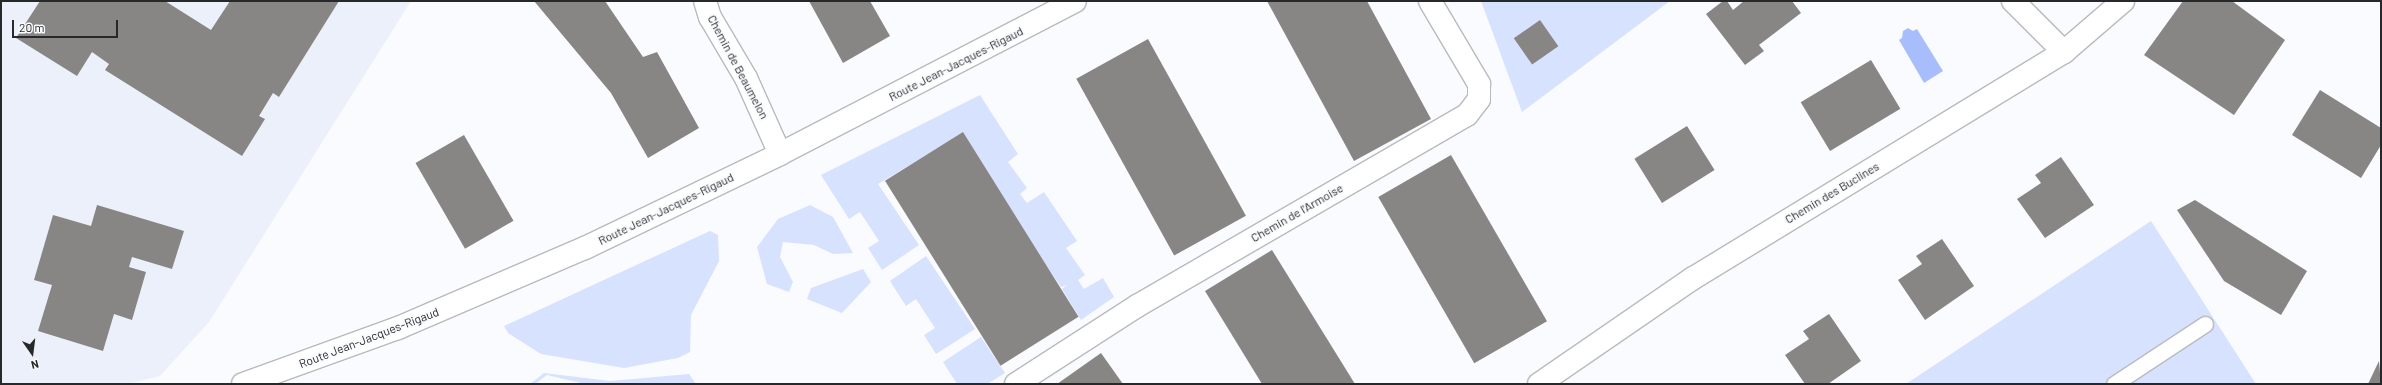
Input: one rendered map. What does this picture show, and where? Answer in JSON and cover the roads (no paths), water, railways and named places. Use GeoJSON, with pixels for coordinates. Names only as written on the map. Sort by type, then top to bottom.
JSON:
{"type":"FeatureCollection","features":[{"type":"Feature","properties":{"kind":"street","name":"Chemin de Beaumelon"},"geometry":{"type":"LineString","coordinates":[[705,1],[710,17],[746,78],[780,154]]}},
{"type":"Feature","properties":{"kind":"street","name":"Route Jean-Jacques-Rigaud"},"geometry":{"type":"LineString","coordinates":[[243,384],[463,301],[585,248],[780,154],[1075,1]]}},
{"type":"Feature","properties":{"kind":"street","name":"Chemin de l'Armoise"},"geometry":{"type":"LineString","coordinates":[[1016,384],[1137,306],[1467,115],[1479,98],[1479,84],[1430,1]]}},
{"type":"Feature","properties":{"kind":"street"},"geometry":{"type":"LineString","coordinates":[[2013,1],[2064,52]]}},
{"type":"Feature","properties":{"kind":"street","name":"Chemin des Buclines"},"geometry":{"type":"LineString","coordinates":[[1539,384],[1692,279],[2064,52],[2123,1]]}},
{"type":"Feature","properties":{"kind":"lane"},"geometry":{"type":"LineString","coordinates":[[2114,384],[2205,324]]}},
{"type":"Feature","properties":{"kind":"water"},"geometry":{"type":"Polygon","coordinates":[[[1908,28],[1913,31],[1917,29],[1943,71],[1924,83],[1899,40],[1902,38],[1903,31],[1908,28]]]}}]}
